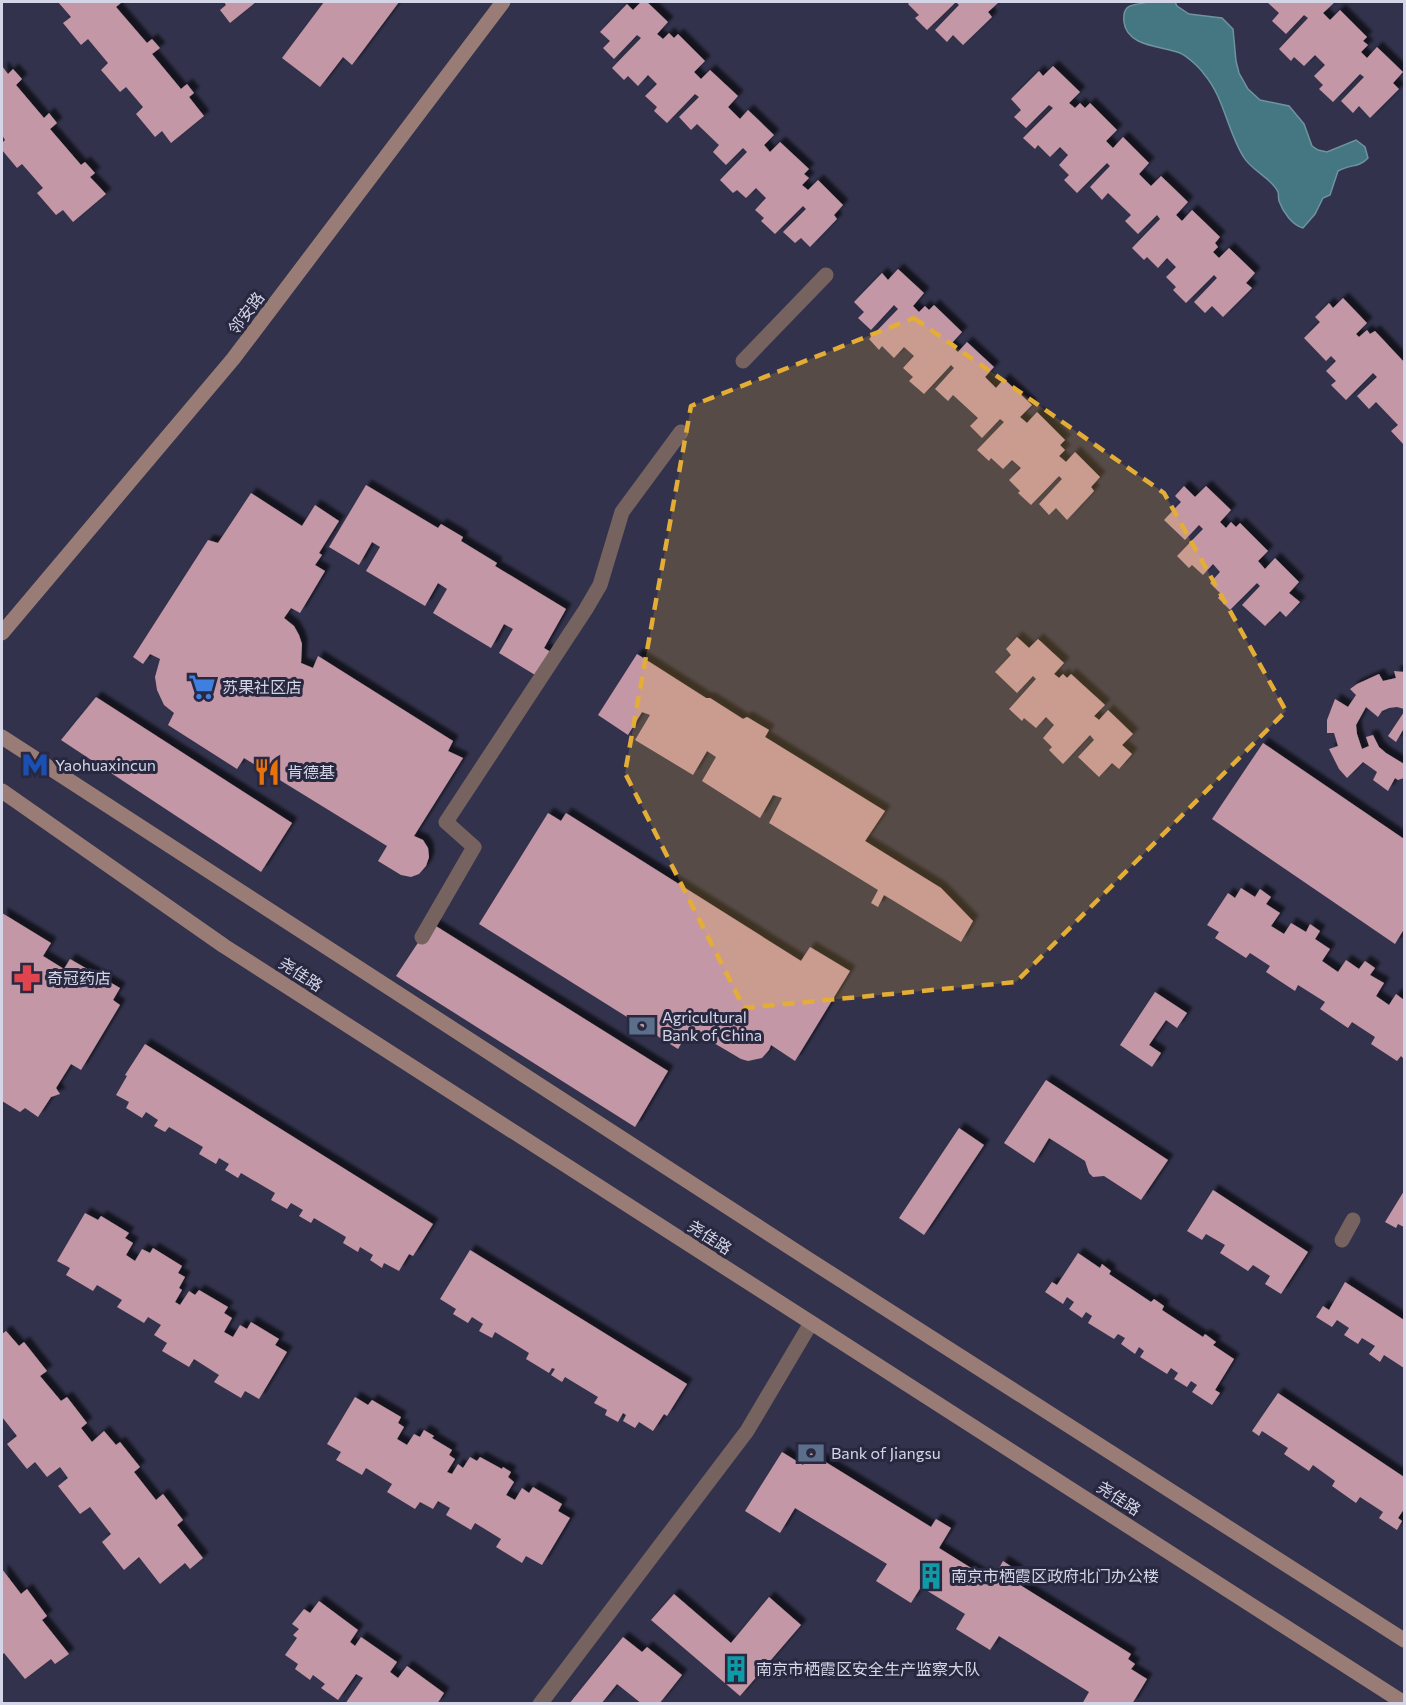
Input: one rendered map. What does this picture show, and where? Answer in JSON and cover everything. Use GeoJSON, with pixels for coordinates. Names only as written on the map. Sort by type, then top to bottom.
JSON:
{"type":"FeatureCollection","features":[{"type":"Feature","properties":{"kind":"main road","name":"邻安路"},"geometry":{"type":"LineString","coordinates":[[2,633],[233,359],[503,2]]}},
{"type":"Feature","properties":{"kind":"main road","name":"尧佳路"},"geometry":{"type":"LineString","coordinates":[[2,737],[808,1259],[1404,1640]]}},
{"type":"Feature","properties":{"kind":"main road","name":"尧佳路"},"geometry":{"type":"LineString","coordinates":[[2,791],[224,946],[1404,1703]]}},
{"type":"Feature","properties":{"kind":"street"},"geometry":{"type":"LineString","coordinates":[[743,361],[826,275]]}},
{"type":"Feature","properties":{"kind":"street"},"geometry":{"type":"LineString","coordinates":[[422,937],[474,847],[446,822],[586,609],[600,585],[622,512],[681,432]]}},
{"type":"Feature","properties":{"kind":"street"},"geometry":{"type":"LineString","coordinates":[[1342,1239],[1353,1220]]}},
{"type":"Feature","properties":{"kind":"street"},"geometry":{"type":"LineString","coordinates":[[540,1704],[747,1431],[812,1323]]}},
{"type":"Feature","properties":{"kind":"highlighted area"},"geometry":{"type":"Polygon","coordinates":[[[914,318],[1164,493],[1286,711],[1016,982],[744,1008],[625,773],[691,406],[914,318]]]}},
{"type":"Feature","properties":{"kind":"shaded area"},"geometry":{"type":"Polygon","coordinates":[[[1147,2],[1175,2],[1189,14],[1222,18],[1233,29],[1239,73],[1248,89],[1260,100],[1289,106],[1304,124],[1312,146],[1318,150],[1327,152],[1356,140],[1365,147],[1368,158],[1361,163],[1338,171],[1330,195],[1323,198],[1315,214],[1303,228],[1285,214],[1275,187],[1243,156],[1211,83],[1199,68],[1183,54],[1146,44],[1131,36],[1124,22],[1125,11],[1130,6],[1147,2]]]}},
{"type":"Feature","properties":{"kind":"building"},"geometry":{"type":"Polygon","coordinates":[[[58,2],[122,2],[116,7],[147,43],[152,39],[160,48],[152,54],[181,89],[187,84],[194,93],[189,97],[204,116],[171,143],[162,131],[155,137],[136,114],[143,107],[126,87],[120,92],[101,70],[108,63],[88,39],[81,45],[63,23],[71,17],[58,2]]]}},
{"type":"Feature","properties":{"kind":"building"},"geometry":{"type":"Polygon","coordinates":[[[224,2],[256,2],[230,23],[220,10],[226,5],[224,2]]]}},
{"type":"Feature","properties":{"kind":"building"},"geometry":{"type":"Polygon","coordinates":[[[324,2],[399,2],[352,65],[343,57],[320,87],[282,58],[324,2]]]}},
{"type":"Feature","properties":{"kind":"building"},"geometry":{"type":"Polygon","coordinates":[[[641,2],[647,2],[668,22],[657,34],[663,39],[669,33],[674,38],[678,34],[705,61],[694,72],[701,79],[710,70],[738,96],[728,107],[740,119],[748,110],[774,135],[764,145],[770,152],[780,142],[809,169],[804,174],[809,178],[802,185],[808,190],[818,180],[843,205],[834,215],[837,219],[810,247],[801,238],[795,243],[783,232],[806,209],[803,206],[775,234],[761,221],[764,218],[755,210],[766,198],[756,188],[746,198],[737,190],[733,193],[720,180],[747,152],[743,148],[726,165],[713,152],[719,145],[697,124],[691,130],[679,117],[699,97],[695,94],[667,123],[654,111],[657,107],[645,96],[657,84],[648,75],[638,86],[628,76],[624,80],[612,68],[641,38],[637,35],[614,59],[603,48],[610,41],[600,32],[627,4],[633,10],[641,2]]]}},
{"type":"Feature","properties":{"kind":"building"},"geometry":{"type":"Polygon","coordinates":[[[910,2],[956,2],[927,30],[915,18],[919,15],[908,4],[910,2]]]}},
{"type":"Feature","properties":{"kind":"building"},"geometry":{"type":"Polygon","coordinates":[[[956,2],[998,3],[988,12],[992,17],[963,45],[953,35],[947,42],[935,30],[959,5],[956,2]]]}},
{"type":"Feature","properties":{"kind":"building"},"geometry":{"type":"Polygon","coordinates":[[[1267,2],[1335,2],[1323,13],[1330,20],[1340,10],[1367,37],[1363,41],[1368,45],[1361,52],[1367,58],[1377,47],[1403,72],[1393,83],[1399,89],[1370,118],[1359,106],[1353,113],[1341,101],[1364,77],[1360,74],[1333,102],[1319,89],[1323,85],[1314,76],[1325,65],[1315,55],[1304,66],[1294,57],[1291,61],[1279,49],[1308,18],[1304,15],[1286,34],[1272,21],[1279,13],[1267,2]]]}},
{"type":"Feature","properties":{"kind":"building"},"geometry":{"type":"Polygon","coordinates":[[[2,66],[8,74],[13,69],[22,79],[16,85],[44,118],[49,113],[57,123],[50,129],[81,165],[85,162],[95,173],[90,177],[106,194],[73,222],[63,210],[56,215],[37,193],[43,188],[22,164],[17,168],[2,150],[2,143],[5,140],[2,135],[2,66]]]}},
{"type":"Feature","properties":{"kind":"building"},"geometry":{"type":"Polygon","coordinates":[[[1053,66],[1080,92],[1069,103],[1075,108],[1080,103],[1085,108],[1090,103],[1117,130],[1106,141],[1113,148],[1123,137],[1149,163],[1139,174],[1151,186],[1161,176],[1188,202],[1176,215],[1182,221],[1192,210],[1220,237],[1215,243],[1218,247],[1213,252],[1219,258],[1229,248],[1255,273],[1246,283],[1252,288],[1223,317],[1212,306],[1205,313],[1194,302],[1217,278],[1214,275],[1186,303],[1173,290],[1176,287],[1166,277],[1176,267],[1167,258],[1158,268],[1147,257],[1144,260],[1132,248],[1160,219],[1157,215],[1138,234],[1125,221],[1131,215],[1108,193],[1102,200],[1090,187],[1110,166],[1107,163],[1077,193],[1064,180],[1069,175],[1059,165],[1068,155],[1060,147],[1050,157],[1038,145],[1035,149],[1023,138],[1053,108],[1049,105],[1026,128],[1014,117],[1021,110],[1011,99],[1039,71],[1043,76],[1053,66]]]}},
{"type":"Feature","properties":{"kind":"building"},"geometry":{"type":"Polygon","coordinates":[[[898,269],[924,293],[913,306],[919,312],[925,306],[929,310],[934,305],[962,332],[950,345],[958,352],[967,342],[994,367],[985,377],[996,388],[1004,379],[1032,405],[1020,417],[1027,423],[1037,412],[1065,440],[1060,445],[1065,450],[1059,456],[1066,462],[1075,452],[1100,477],[1091,487],[1094,491],[1067,520],[1056,508],[1049,515],[1039,504],[1062,479],[1059,476],[1031,505],[1018,493],[1020,491],[1009,480],[1021,468],[1012,460],[1003,469],[991,458],[989,461],[977,450],[1004,422],[1000,419],[982,438],[970,426],[978,418],[953,395],[948,401],[935,389],[954,368],[951,365],[924,394],[909,381],[913,377],[903,368],[914,356],[904,347],[894,358],[882,346],[879,350],[869,339],[898,309],[894,305],[871,330],[858,318],[864,312],[854,302],[882,273],[888,280],[898,269]]]}},
{"type":"Feature","properties":{"kind":"building"},"geometry":{"type":"Polygon","coordinates":[[[1343,298],[1367,323],[1356,334],[1359,337],[1367,330],[1370,334],[1375,331],[1404,362],[1404,445],[1391,431],[1398,425],[1376,402],[1369,409],[1357,396],[1377,377],[1373,373],[1346,400],[1331,385],[1336,381],[1326,371],[1336,361],[1331,356],[1326,361],[1304,338],[1320,322],[1315,317],[1329,303],[1333,308],[1343,298]]]}},
{"type":"Feature","properties":{"kind":"building"},"geometry":{"type":"Polygon","coordinates":[[[366,485],[438,528],[441,524],[463,537],[461,541],[497,563],[495,566],[566,609],[544,648],[554,654],[540,678],[499,653],[513,629],[504,624],[491,648],[433,613],[447,589],[438,583],[425,606],[366,571],[380,547],[372,542],[359,565],[329,547],[366,485]]]}},
{"type":"Feature","properties":{"kind":"building"},"geometry":{"type":"Polygon","coordinates":[[[1184,486],[1195,497],[1206,486],[1231,510],[1220,522],[1226,528],[1231,522],[1236,527],[1240,523],[1268,551],[1258,561],[1265,569],[1275,558],[1299,582],[1289,593],[1300,602],[1286,617],[1280,611],[1265,626],[1242,605],[1260,586],[1257,583],[1230,610],[1218,598],[1221,594],[1210,583],[1220,572],[1213,564],[1203,575],[1192,565],[1189,568],[1177,556],[1203,529],[1199,525],[1185,540],[1164,520],[1181,502],[1175,496],[1184,486]]]}},
{"type":"Feature","properties":{"kind":"building"},"geometry":{"type":"Polygon","coordinates":[[[251,493],[302,526],[315,505],[339,521],[319,553],[322,555],[315,565],[325,571],[300,613],[291,608],[284,618],[294,626],[299,635],[302,644],[301,663],[313,668],[318,656],[453,741],[448,751],[463,758],[414,836],[423,840],[428,848],[429,857],[426,866],[419,874],[411,877],[401,875],[378,861],[387,846],[244,758],[237,769],[168,725],[174,713],[164,705],[157,690],[155,677],[160,659],[150,654],[143,664],[133,657],[208,540],[218,543],[251,493]]]}},
{"type":"Feature","properties":{"kind":"building"},"geometry":{"type":"Polygon","coordinates":[[[1017,637],[1029,648],[1038,639],[1064,663],[1054,674],[1059,678],[1063,674],[1067,678],[1071,674],[1105,705],[1094,716],[1099,720],[1108,710],[1133,734],[1122,745],[1132,754],[1119,769],[1112,763],[1099,777],[1078,757],[1094,740],[1090,735],[1063,764],[1049,750],[1052,747],[1043,738],[1054,725],[1046,717],[1036,728],[1024,718],[1022,721],[1009,709],[1036,679],[1033,676],[1017,693],[995,672],[1011,655],[1006,649],[1017,637]]]}},
{"type":"Feature","properties":{"kind":"building"},"geometry":{"type":"Polygon","coordinates":[[[637,654],[706,698],[710,698],[743,719],[747,717],[769,730],[765,737],[885,811],[865,841],[941,888],[973,921],[961,942],[884,895],[878,907],[871,903],[878,890],[769,823],[782,798],[773,795],[760,818],[702,781],[716,757],[707,751],[693,775],[635,740],[650,715],[642,712],[628,735],[598,715],[637,654]]]}},
{"type":"Feature","properties":{"kind":"building"},"geometry":{"type":"Polygon","coordinates":[[[1394,671],[1404,672],[1404,709],[1389,708],[1382,711],[1378,717],[1366,707],[1356,725],[1362,749],[1369,746],[1366,737],[1373,735],[1379,747],[1404,764],[1404,778],[1398,780],[1395,778],[1388,791],[1373,780],[1377,772],[1363,762],[1347,778],[1339,769],[1329,749],[1338,746],[1334,733],[1327,733],[1327,720],[1335,699],[1348,707],[1356,695],[1350,689],[1379,674],[1383,681],[1396,678],[1394,671]]]}},
{"type":"Feature","properties":{"kind":"building"},"geometry":{"type":"Polygon","coordinates":[[[96,697],[292,823],[261,872],[61,740],[96,697]]]}},
{"type":"Feature","properties":{"kind":"building"},"geometry":{"type":"Polygon","coordinates":[[[1404,712],[1404,728],[1396,742],[1388,736],[1404,712]]]}},
{"type":"Feature","properties":{"kind":"building"},"geometry":{"type":"Polygon","coordinates":[[[1263,743],[1404,839],[1404,929],[1395,944],[1212,819],[1263,743]]]}},
{"type":"Feature","properties":{"kind":"building"},"geometry":{"type":"Polygon","coordinates":[[[548,813],[561,821],[566,813],[801,961],[810,947],[850,971],[795,1061],[771,1045],[762,1058],[748,1061],[741,1059],[690,1029],[678,1049],[479,924],[548,813]]]}},
{"type":"Feature","properties":{"kind":"building"},"geometry":{"type":"Polygon","coordinates":[[[1241,888],[1255,897],[1260,889],[1271,897],[1266,904],[1280,913],[1271,926],[1284,934],[1291,923],[1306,932],[1310,924],[1320,931],[1315,939],[1330,949],[1322,961],[1338,972],[1346,960],[1359,969],[1365,961],[1375,968],[1370,975],[1384,983],[1376,996],[1389,1005],[1396,994],[1404,1000],[1404,1059],[1401,1056],[1397,1061],[1371,1044],[1375,1037],[1352,1022],[1348,1028],[1320,1009],[1325,1002],[1298,985],[1295,991],[1266,972],[1270,966],[1250,953],[1246,958],[1215,938],[1219,932],[1207,925],[1228,893],[1235,898],[1241,888]]]}},
{"type":"Feature","properties":{"kind":"building"},"geometry":{"type":"Polygon","coordinates":[[[2,913],[51,943],[43,956],[64,969],[70,959],[120,988],[113,1000],[120,1005],[81,1070],[71,1064],[56,1088],[60,1094],[51,1097],[38,1117],[25,1108],[20,1112],[2,1101],[2,913]]]}},
{"type":"Feature","properties":{"kind":"building"},"geometry":{"type":"Polygon","coordinates":[[[431,923],[668,1071],[635,1127],[396,976],[431,923]]]}},
{"type":"Feature","properties":{"kind":"building"},"geometry":{"type":"Polygon","coordinates":[[[1155,992],[1187,1013],[1177,1028],[1166,1020],[1149,1045],[1161,1053],[1152,1067],[1120,1045],[1155,992]]]}},
{"type":"Feature","properties":{"kind":"building"},"geometry":{"type":"Polygon","coordinates":[[[145,1044],[433,1224],[413,1256],[409,1254],[399,1271],[384,1263],[382,1268],[370,1260],[373,1255],[360,1247],[358,1252],[343,1243],[346,1237],[314,1218],[311,1223],[299,1216],[303,1210],[291,1203],[287,1209],[271,1200],[275,1193],[241,1173],[238,1178],[225,1170],[229,1164],[219,1158],[216,1164],[199,1154],[203,1147],[169,1127],[165,1132],[154,1126],[158,1120],[146,1112],[142,1118],[126,1108],[129,1102],[116,1095],[127,1076],[125,1075],[145,1044]]]}},
{"type":"Feature","properties":{"kind":"building"},"geometry":{"type":"Polygon","coordinates":[[[1046,1080],[1168,1160],[1141,1200],[1104,1176],[1093,1177],[1085,1161],[1049,1138],[1034,1163],[1004,1143],[1046,1080]]]}},
{"type":"Feature","properties":{"kind":"building"},"geometry":{"type":"Polygon","coordinates":[[[959,1128],[984,1145],[924,1235],[899,1218],[959,1128]]]}},
{"type":"Feature","properties":{"kind":"building"},"geometry":{"type":"Polygon","coordinates":[[[1213,1190],[1308,1252],[1281,1294],[1265,1284],[1270,1276],[1253,1265],[1248,1271],[1220,1253],[1225,1245],[1206,1234],[1202,1240],[1187,1231],[1213,1190]]]}},
{"type":"Feature","properties":{"kind":"building"},"geometry":{"type":"Polygon","coordinates":[[[1404,1191],[1404,1227],[1398,1224],[1396,1228],[1385,1222],[1404,1191]]]}},
{"type":"Feature","properties":{"kind":"building"},"geometry":{"type":"Polygon","coordinates":[[[85,1213],[98,1220],[101,1216],[129,1233],[125,1238],[133,1243],[126,1255],[135,1261],[142,1249],[150,1253],[153,1248],[182,1266],[178,1273],[185,1277],[179,1288],[182,1290],[175,1302],[180,1305],[189,1291],[195,1295],[199,1290],[228,1307],[224,1313],[232,1318],[224,1332],[233,1337],[240,1325],[247,1329],[251,1322],[279,1339],[275,1345],[287,1352],[259,1399],[245,1391],[241,1398],[214,1382],[219,1375],[194,1359],[189,1367],[162,1351],[167,1343],[154,1335],[161,1325],[148,1317],[144,1323],[117,1307],[122,1300],[97,1285],[93,1291],[66,1275],[70,1268],[57,1261],[85,1213]]]}},
{"type":"Feature","properties":{"kind":"building"},"geometry":{"type":"Polygon","coordinates":[[[470,1250],[687,1384],[667,1416],[664,1414],[653,1431],[639,1422],[635,1428],[623,1421],[626,1415],[623,1413],[618,1422],[605,1415],[607,1410],[594,1403],[598,1397],[565,1377],[562,1382],[551,1375],[555,1369],[552,1368],[549,1373],[526,1359],[529,1353],[495,1332],[492,1338],[479,1331],[483,1324],[472,1317],[468,1323],[453,1314],[456,1309],[440,1299],[470,1250]]]}},
{"type":"Feature","properties":{"kind":"building"},"geometry":{"type":"Polygon","coordinates":[[[1078,1253],[1100,1268],[1102,1264],[1111,1271],[1109,1274],[1151,1302],[1154,1299],[1164,1306],[1162,1310],[1203,1337],[1205,1334],[1216,1342],[1213,1345],[1234,1359],[1215,1390],[1220,1393],[1212,1405],[1192,1392],[1197,1385],[1191,1381],[1187,1387],[1174,1379],[1178,1373],[1171,1368],[1167,1374],[1140,1357],[1144,1351],[1139,1347],[1135,1354],[1121,1344],[1125,1338],[1118,1334],[1114,1339],[1088,1323],[1092,1316],[1086,1312],[1082,1318],[1069,1309],[1074,1302],[1067,1297],[1063,1304],[1045,1292],[1052,1282],[1057,1285],[1078,1253]]]}},
{"type":"Feature","properties":{"kind":"building"},"geometry":{"type":"Polygon","coordinates":[[[1345,1282],[1404,1320],[1404,1368],[1384,1355],[1380,1362],[1369,1354],[1375,1346],[1362,1338],[1358,1344],[1344,1335],[1349,1328],[1337,1320],[1332,1327],[1316,1317],[1323,1306],[1329,1310],[1345,1282]]]}},
{"type":"Feature","properties":{"kind":"building"},"geometry":{"type":"Polygon","coordinates":[[[6,1331],[19,1346],[24,1342],[47,1371],[40,1376],[61,1401],[67,1397],[87,1423],[81,1428],[92,1442],[104,1431],[116,1445],[120,1442],[140,1467],[134,1472],[156,1500],[163,1494],[183,1520],[177,1525],[203,1558],[190,1569],[185,1563],[160,1584],[139,1557],[124,1570],[102,1542],[111,1534],[90,1507],[80,1514],[58,1486],[68,1478],[60,1467],[47,1477],[35,1462],[27,1469],[7,1444],[17,1436],[2,1417],[2,1334],[6,1331]]]}},
{"type":"Feature","properties":{"kind":"building"},"geometry":{"type":"Polygon","coordinates":[[[1278,1393],[1404,1477],[1404,1509],[1398,1518],[1402,1521],[1397,1530],[1379,1518],[1383,1512],[1360,1497],[1356,1503],[1332,1486],[1335,1481],[1313,1465],[1309,1471],[1284,1454],[1288,1448],[1262,1431],[1259,1436],[1252,1431],[1278,1393]]]}},
{"type":"Feature","properties":{"kind":"building"},"geometry":{"type":"Polygon","coordinates":[[[355,1397],[368,1405],[372,1400],[401,1417],[398,1423],[404,1427],[397,1439],[407,1445],[414,1434],[420,1437],[424,1430],[434,1436],[432,1438],[452,1450],[449,1455],[455,1459],[447,1472],[452,1474],[458,1464],[463,1468],[470,1457],[477,1461],[480,1457],[511,1472],[508,1477],[514,1482],[506,1495],[515,1500],[522,1488],[529,1493],[533,1487],[562,1504],[558,1511],[570,1518],[542,1565],[526,1556],[522,1563],[496,1547],[501,1539],[475,1523],[471,1530],[446,1515],[450,1508],[438,1501],[433,1509],[420,1502],[415,1509],[387,1492],[392,1484],[366,1468],[362,1475],[336,1460],[341,1452],[327,1444],[355,1397]]]}},
{"type":"Feature","properties":{"kind":"building","name":"南京市栖霞区政府北门办公楼"},"geometry":{"type":"Polygon","coordinates":[[[782,1452],[803,1465],[811,1453],[931,1527],[936,1519],[951,1528],[939,1548],[992,1581],[1003,1561],[1018,1571],[1012,1580],[1131,1654],[1128,1659],[1135,1664],[1131,1669],[1147,1679],[1132,1704],[1082,1704],[1089,1692],[999,1636],[990,1650],[956,1629],[965,1614],[921,1587],[911,1603],[876,1581],[887,1564],[795,1508],[780,1533],[745,1511],[782,1452]]]}},
{"type":"Feature","properties":{"kind":"building"},"geometry":{"type":"Polygon","coordinates":[[[2,1569],[21,1594],[27,1589],[47,1616],[42,1620],[69,1654],[55,1664],[51,1659],[25,1679],[4,1653],[2,1655],[2,1569]]]}},
{"type":"Feature","properties":{"kind":"building","name":"南京市栖霞区安全生产监察大队"},"geometry":{"type":"Polygon","coordinates":[[[674,1594],[731,1643],[769,1597],[801,1625],[740,1696],[651,1620],[674,1594]]]}},
{"type":"Feature","properties":{"kind":"building"},"geometry":{"type":"Polygon","coordinates":[[[319,1601],[358,1630],[350,1642],[355,1646],[361,1637],[397,1662],[390,1672],[398,1678],[407,1666],[444,1693],[437,1704],[345,1704],[363,1678],[356,1674],[338,1700],[321,1688],[325,1684],[313,1675],[310,1680],[295,1669],[298,1664],[285,1655],[297,1638],[293,1635],[299,1629],[292,1624],[304,1609],[310,1613],[319,1601]]]}},
{"type":"Feature","properties":{"kind":"building"},"geometry":{"type":"Polygon","coordinates":[[[623,1637],[642,1652],[647,1647],[682,1675],[659,1704],[642,1704],[617,1684],[601,1704],[569,1704],[623,1637]]]}},
{"type":"Feature","properties":{"kind":"place","name":"苏果社区店"},"geometry":{"type":"Point","coordinates":[202,687]}},
{"type":"Feature","properties":{"kind":"place","name":"Yaohuaxincun"},"geometry":{"type":"Point","coordinates":[35,765]}},
{"type":"Feature","properties":{"kind":"place","name":"肯德基"},"geometry":{"type":"Point","coordinates":[267,772]}},
{"type":"Feature","properties":{"kind":"place","name":"奇冠药店"},"geometry":{"type":"Point","coordinates":[27,978]}},
{"type":"Feature","properties":{"kind":"place","name":"Agricultural Bank of China"},"geometry":{"type":"Point","coordinates":[642,1026]}},
{"type":"Feature","properties":{"kind":"place","name":"Bank of Jiangsu"},"geometry":{"type":"Point","coordinates":[811,1453]}},
{"type":"Feature","properties":{"kind":"place","name":"南京市栖霞区政府北门办公楼"},"geometry":{"type":"Point","coordinates":[931,1576]}},
{"type":"Feature","properties":{"kind":"place","name":"南京市栖霞区安全生产监察大队"},"geometry":{"type":"Point","coordinates":[736,1669]}}]}
